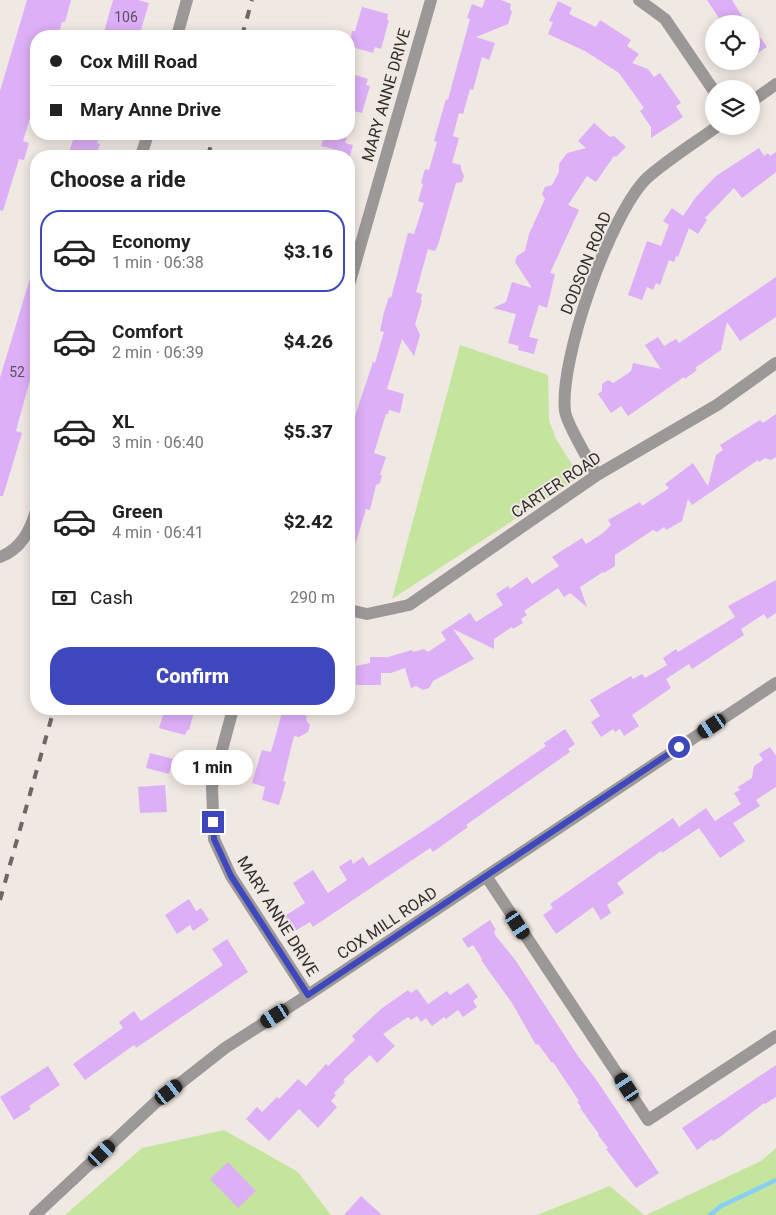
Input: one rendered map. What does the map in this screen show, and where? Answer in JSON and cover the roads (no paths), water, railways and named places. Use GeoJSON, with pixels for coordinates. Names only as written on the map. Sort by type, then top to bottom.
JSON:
{"type":"FeatureCollection","features":[{"type":"Feature","properties":{"kind":"street"},"geometry":{"type":"LineString","coordinates":[[179,30],[188,0]]}},
{"type":"Feature","properties":{"kind":"street","name":"MARY ANNE DRIVE"},"geometry":{"type":"LineString","coordinates":[[355,264],[430,0]]}},
{"type":"Feature","properties":{"kind":"street"},"geometry":{"type":"LineString","coordinates":[[638,0],[664,19],[708,80]]}},
{"type":"Feature","properties":{"kind":"street"},"geometry":{"type":"LineString","coordinates":[[760,96],[776,84]]}},
{"type":"Feature","properties":{"kind":"street","name":"DODSON ROAD"},"geometry":{"type":"LineString","coordinates":[[597,475],[565,413],[564,382],[585,301],[621,216],[647,179],[706,135]]}},
{"type":"Feature","properties":{"kind":"street","name":"CARTER ROAD"},"geometry":{"type":"LineString","coordinates":[[355,611],[368,614],[409,605],[597,475],[717,405],[776,363]]}},
{"type":"Feature","properties":{"kind":"street"},"geometry":{"type":"LineString","coordinates":[[0,557],[11,552],[26,536],[30,526]]}},
{"type":"Feature","properties":{"kind":"street","name":"COX MILL ROAD"},"geometry":{"type":"LineString","coordinates":[[35,1215],[156,1103],[225,1048],[308,995],[776,683]]}},
{"type":"Feature","properties":{"kind":"street","name":"MARY ANNE DRIVE"},"geometry":{"type":"LineString","coordinates":[[231,715],[212,787],[214,839],[231,876],[308,995]]}},
{"type":"Feature","properties":{"kind":"street"},"geometry":{"type":"LineString","coordinates":[[486,876],[648,1120],[776,1036]]}},
{"type":"Feature","properties":{"kind":"waterway"},"geometry":{"type":"LineString","coordinates":[[710,1215],[721,1206],[776,1180]]}},
{"type":"Feature","properties":{"kind":"railway"},"geometry":{"type":"LineString","coordinates":[[244,30],[252,0]]}},
{"type":"Feature","properties":{"kind":"railway"},"geometry":{"type":"LineString","coordinates":[[210,150],[212,140]]}},
{"type":"Feature","properties":{"kind":"railway"},"geometry":{"type":"LineString","coordinates":[[0,900],[52,715]]}}]}
